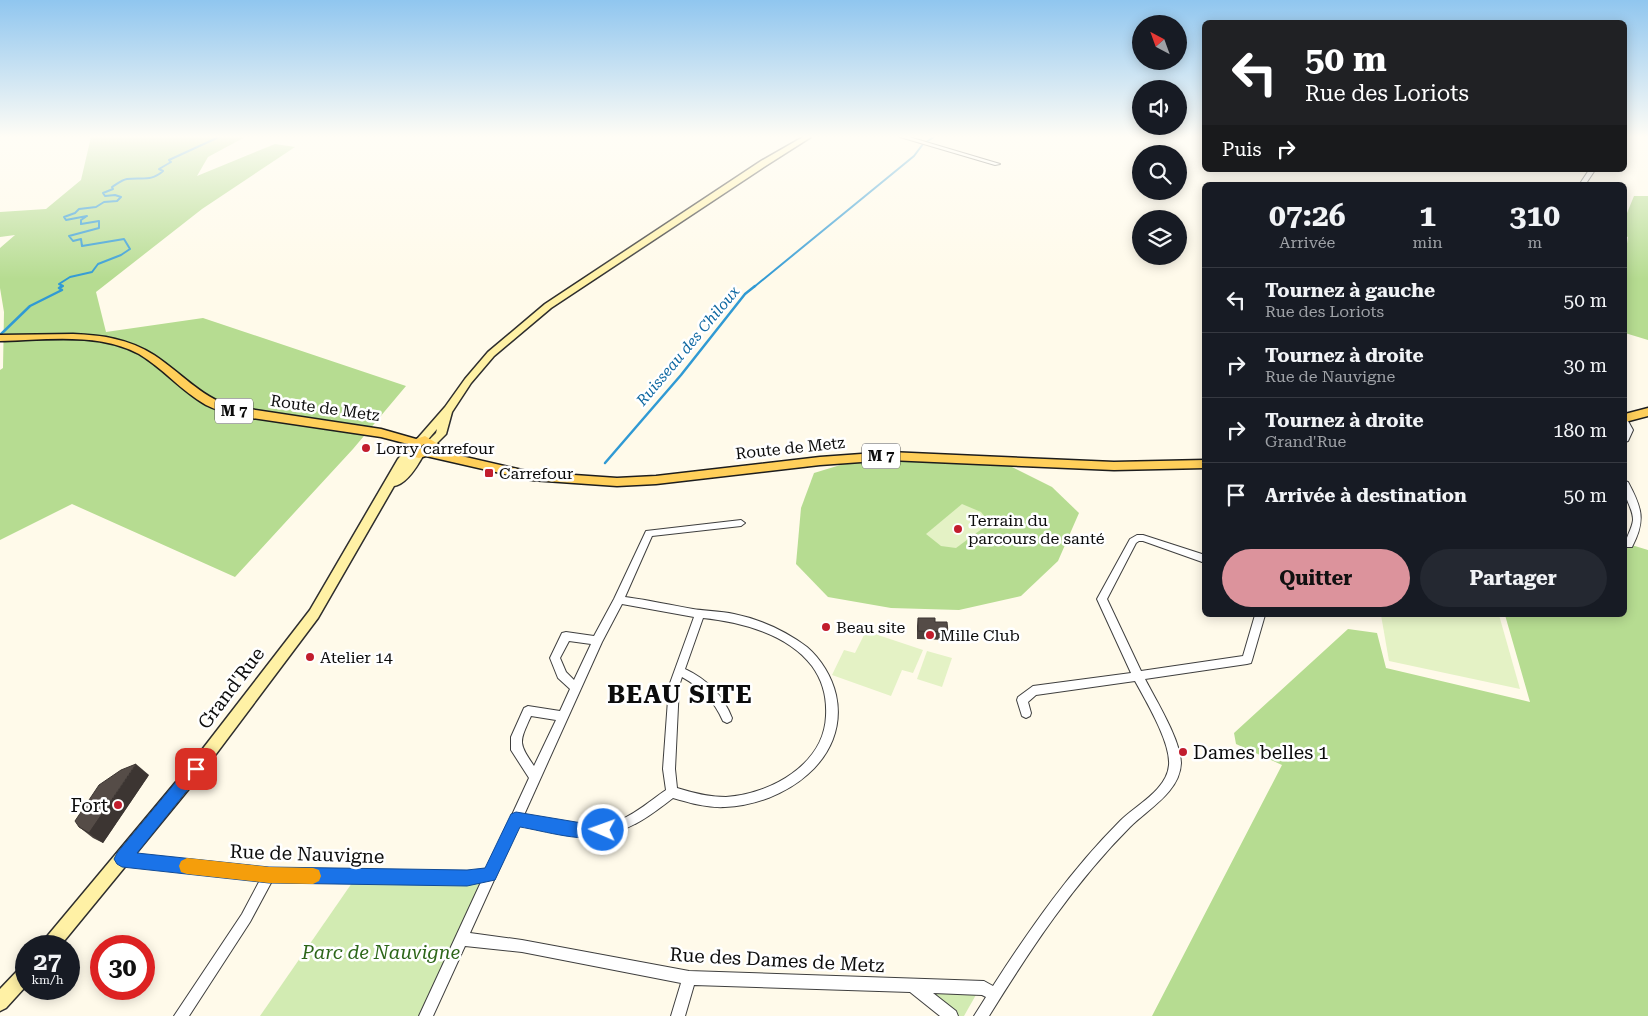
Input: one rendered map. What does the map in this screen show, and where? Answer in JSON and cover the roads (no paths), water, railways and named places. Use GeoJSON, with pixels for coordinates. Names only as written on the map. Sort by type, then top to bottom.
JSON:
{"type":"FeatureCollection","features":[{"type":"Feature","properties":{"kind":"main road","name":"Route de Metz"},"geometry":{"type":"LineString","coordinates":[[0,338],[93,338],[130,346],[157,361],[207,400],[238,412],[381,433],[410,440],[421,447],[519,474],[617,482],[656,480],[820,461],[889,456],[1114,466],[1202,464]]}},
{"type":"Feature","properties":{"kind":"main road"},"geometry":{"type":"LineString","coordinates":[[1627,417],[1648,412]]}},
{"type":"Feature","properties":{"kind":"street"},"geometry":{"type":"LineString","coordinates":[[421,447],[441,434],[449,409],[468,382],[485,361],[516,331],[574,287],[732,184]]}},
{"type":"Feature","properties":{"kind":"street","name":"Grand'Rue"},"geometry":{"type":"LineString","coordinates":[[388,488],[412,467],[421,447]]}},
{"type":"Feature","properties":{"kind":"street","name":"Grand'Rue"},"geometry":{"type":"LineString","coordinates":[[59,935],[196,769],[311,618],[402,462],[421,447]]}},
{"type":"Feature","properties":{"kind":"street"},"geometry":{"type":"LineString","coordinates":[[1627,488],[1637,509],[1638,528],[1629,545]]}},
{"type":"Feature","properties":{"kind":"street"},"geometry":{"type":"LineString","coordinates":[[426,1016],[596,641],[618,600],[649,533],[742,523]]}},
{"type":"Feature","properties":{"kind":"street"},"geometry":{"type":"LineString","coordinates":[[981,1016],[1043,921],[1087,865],[1126,823],[1167,786],[1172,775],[1174,763],[1172,749],[1102,599],[1137,538],[1143,538],[1202,558]]}},
{"type":"Feature","properties":{"kind":"street"},"geometry":{"type":"LineString","coordinates":[[618,600],[738,619],[766,630],[803,651],[821,670],[831,694],[832,724],[828,740],[806,771],[788,783],[770,792],[728,802],[691,798],[672,792]]}},
{"type":"Feature","properties":{"kind":"street"},"geometry":{"type":"LineString","coordinates":[[672,792],[669,769],[674,686],[700,614]]}},
{"type":"Feature","properties":{"kind":"street"},"geometry":{"type":"LineString","coordinates":[[1026,713],[1022,700],[1033,691],[1247,660],[1259,617]]}},
{"type":"Feature","properties":{"kind":"street"},"geometry":{"type":"LineString","coordinates":[[576,686],[569,684],[557,668],[555,658],[566,636],[596,641]]}},
{"type":"Feature","properties":{"kind":"street"},"geometry":{"type":"LineString","coordinates":[[680,671],[698,679],[723,706],[727,718]]}},
{"type":"Feature","properties":{"kind":"street"},"geometry":{"type":"LineString","coordinates":[[535,777],[517,750],[516,737],[528,711],[563,716]]}},
{"type":"Feature","properties":{"kind":"street"},"geometry":{"type":"LineString","coordinates":[[516,819],[588,831],[603,830],[628,822],[672,792]]}},
{"type":"Feature","properties":{"kind":"street","name":"Rue de Nauvigne"},"geometry":{"type":"LineString","coordinates":[[122,859],[269,875],[467,878],[490,875]]}},
{"type":"Feature","properties":{"kind":"street"},"geometry":{"type":"LineString","coordinates":[[181,1016],[246,918],[269,875]]}},
{"type":"Feature","properties":{"kind":"street","name":"Rue des Dames de Metz"},"geometry":{"type":"LineString","coordinates":[[462,939],[522,946],[688,978],[984,988],[995,994]]}},
{"type":"Feature","properties":{"kind":"street"},"geometry":{"type":"LineString","coordinates":[[678,1016],[688,978]]}},
{"type":"Feature","properties":{"kind":"street"},"geometry":{"type":"LineString","coordinates":[[912,985],[951,1016]]}},
{"type":"Feature","properties":{"kind":"street"},"geometry":{"type":"LineString","coordinates":[[0,1002],[15,986]]}},
{"type":"Feature","properties":{"kind":"waterway"},"geometry":{"type":"LineString","coordinates":[[61,287],[63,286],[59,284],[70,277],[92,272],[98,264],[121,255],[130,249],[124,239],[82,246],[81,239],[73,241],[69,236],[99,228],[99,221],[81,224],[81,220],[87,216],[66,220],[64,217],[75,213],[79,209],[96,207],[104,202],[117,201],[121,197],[115,195],[105,196],[103,193],[113,189],[112,187],[116,184]]}},
{"type":"Feature","properties":{"kind":"waterway","name":"Ruisseau des Chiloux"},"geometry":{"type":"LineString","coordinates":[[754,287],[879,184]]}},
{"type":"Feature","properties":{"kind":"waterway"},"geometry":{"type":"LineString","coordinates":[[0,335],[30,306],[62,290],[59,288],[62,286]]}},
{"type":"Feature","properties":{"kind":"waterway","name":"Ruisseau des Chiloux"},"geometry":{"type":"LineString","coordinates":[[605,463],[681,375],[745,294],[755,286]]}},
{"type":"Feature","properties":{"kind":"place","name":"Lorry carrefour"},"geometry":{"type":"Point","coordinates":[366,448]}},
{"type":"Feature","properties":{"kind":"place","name":"Carrefour"},"geometry":{"type":"Point","coordinates":[489,473]}},
{"type":"Feature","properties":{"kind":"place","name":"Terrain du parcours de santé"},"geometry":{"type":"Point","coordinates":[958,529]}},
{"type":"Feature","properties":{"kind":"place","name":"Beau site"},"geometry":{"type":"Point","coordinates":[826,627]}},
{"type":"Feature","properties":{"kind":"place","name":"Mille Club"},"geometry":{"type":"Point","coordinates":[930,635]}},
{"type":"Feature","properties":{"kind":"place","name":"Atelier 14"},"geometry":{"type":"Point","coordinates":[310,657]}},
{"type":"Feature","properties":{"kind":"place","name":"Dames belles 1"},"geometry":{"type":"Point","coordinates":[1183,752]}},
{"type":"Feature","properties":{"kind":"place","name":"Fort"},"geometry":{"type":"Point","coordinates":[118,805]}},
{"type":"Feature","properties":{"kind":"district","name":"BEAU SITE"},"geometry":{"type":"Point","coordinates":[680,694]}},
{"type":"Feature","properties":{"kind":"park label","name":"Parc de Nauvigne"},"geometry":{"type":"Point","coordinates":[381,952]}}]}
